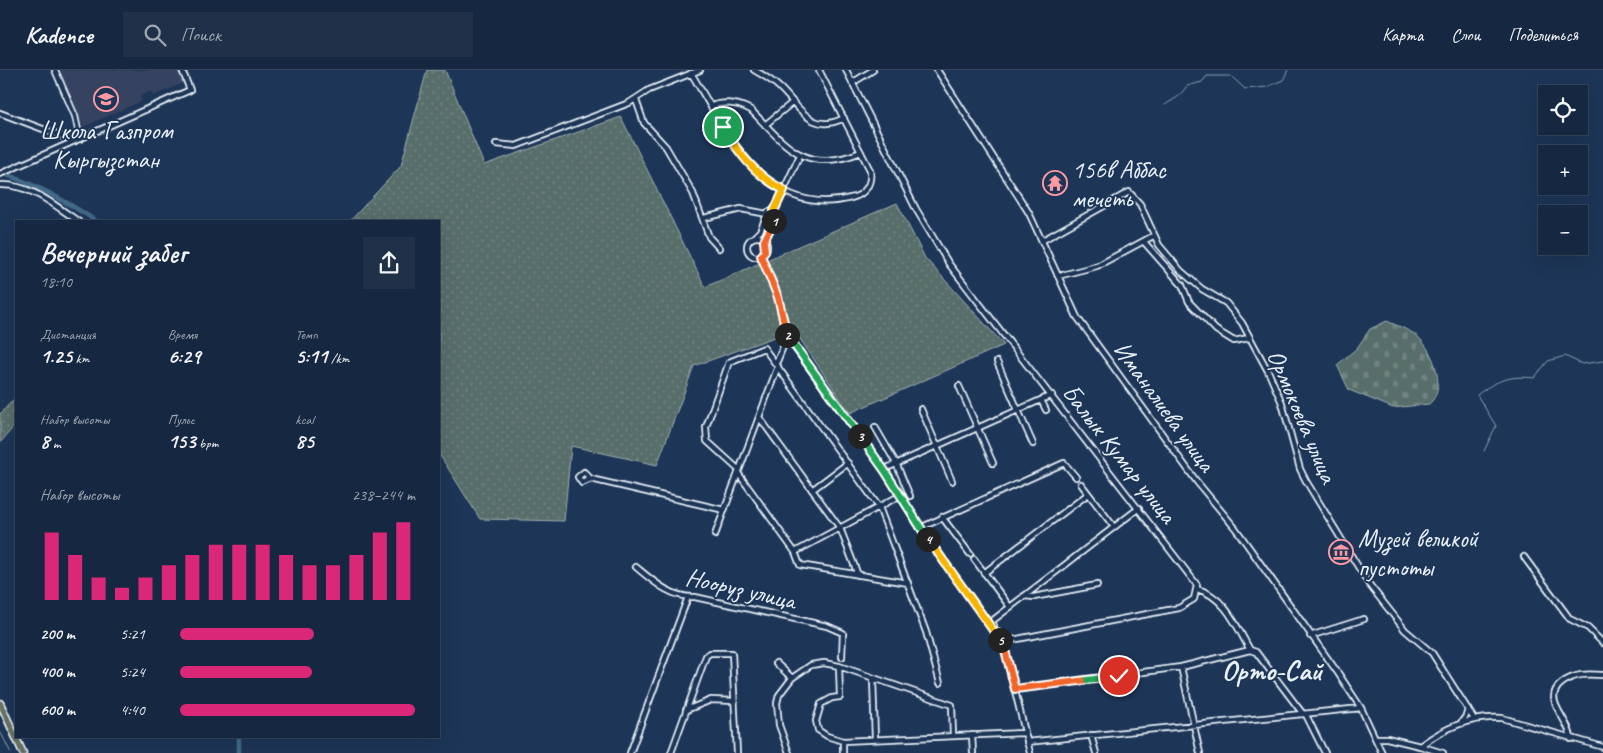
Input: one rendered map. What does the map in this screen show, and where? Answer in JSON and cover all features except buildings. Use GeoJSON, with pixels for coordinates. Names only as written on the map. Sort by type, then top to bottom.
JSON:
{"type":"FeatureCollection","features":[{"type":"Feature","properties":{"kind":"main road"},"geometry":{"type":"LineString","coordinates":[[0,703],[15,734]]}},
{"type":"Feature","properties":{"kind":"main road"},"geometry":{"type":"LineString","coordinates":[[17,738],[24,753]]}},
{"type":"Feature","properties":{"kind":"street"},"geometry":{"type":"LineString","coordinates":[[56,70],[75,116],[77,140]]}},
{"type":"Feature","properties":{"kind":"street"},"geometry":{"type":"LineString","coordinates":[[0,174],[190,90],[182,70]]}},
{"type":"Feature","properties":{"kind":"street"},"geometry":{"type":"LineString","coordinates":[[496,144],[516,146],[636,100],[649,90],[700,70]]}},
{"type":"Feature","properties":{"kind":"street"},"geometry":{"type":"LineString","coordinates":[[754,70],[774,82],[809,118],[819,123],[832,123],[844,118]]}},
{"type":"Feature","properties":{"kind":"street"},"geometry":{"type":"LineString","coordinates":[[691,73],[748,163],[769,183],[802,197],[822,201],[857,197],[866,190],[870,181],[870,170],[819,70]]}},
{"type":"Feature","properties":{"kind":"street","name":"Балык Кумар улица"},"geometry":{"type":"LineString","coordinates":[[846,70],[912,200],[946,260],[1194,579],[1197,589]]}},
{"type":"Feature","properties":{"kind":"street"},"geometry":{"type":"LineString","coordinates":[[852,83],[873,70]]}},
{"type":"Feature","properties":{"kind":"street","name":"Иманалиева улица"},"geometry":{"type":"LineString","coordinates":[[937,70],[1029,213],[1058,276],[1085,328],[1197,482],[1236,529],[1361,708],[1382,753]]}},
{"type":"Feature","properties":{"kind":"street"},"geometry":{"type":"LineString","coordinates":[[636,100],[644,123],[666,147],[690,188],[704,218],[709,237],[719,248]]}},
{"type":"Feature","properties":{"kind":"street"},"geometry":{"type":"LineString","coordinates":[[711,106],[724,102],[744,106],[783,144],[800,155],[834,160],[861,152]]}},
{"type":"Feature","properties":{"kind":"street"},"geometry":{"type":"LineString","coordinates":[[765,125],[793,102]]}},
{"type":"Feature","properties":{"kind":"street"},"geometry":{"type":"LineString","coordinates":[[0,113],[77,140]]}},
{"type":"Feature","properties":{"kind":"street"},"geometry":{"type":"LineString","coordinates":[[704,218],[740,209],[767,214],[774,211],[800,155]]}},
{"type":"Feature","properties":{"kind":"street"},"geometry":{"type":"LineString","coordinates":[[0,185],[15,185],[32,192],[76,220]]}},
{"type":"Feature","properties":{"kind":"street","name":"Ормокоева улица"},"geometry":{"type":"LineString","coordinates":[[1043,240],[1129,192],[1140,204],[1151,226],[1153,236],[1181,271],[1202,289],[1226,303],[1242,323],[1268,371],[1282,403],[1300,469],[1306,481],[1368,583],[1405,630],[1432,653],[1474,719]]}},
{"type":"Feature","properties":{"kind":"street"},"geometry":{"type":"LineString","coordinates":[[761,256],[766,248],[764,241],[776,217],[774,211]]}},
{"type":"Feature","properties":{"kind":"street"},"geometry":{"type":"LineString","coordinates":[[761,256],[754,256],[748,250],[749,241],[760,231],[767,214]]}},
{"type":"Feature","properties":{"kind":"street"},"geometry":{"type":"LineString","coordinates":[[1058,276],[1097,266],[1145,242],[1153,236]]}},
{"type":"Feature","properties":{"kind":"street"},"geometry":{"type":"LineString","coordinates":[[754,237],[764,241]]}},
{"type":"Feature","properties":{"kind":"street"},"geometry":{"type":"LineString","coordinates":[[1145,242],[1182,286],[1189,302],[1216,330],[1234,341],[1249,338]]}},
{"type":"Feature","properties":{"kind":"street"},"geometry":{"type":"LineString","coordinates":[[761,256],[778,297],[788,337],[885,471],[920,528],[1005,645]]}},
{"type":"Feature","properties":{"kind":"street"},"geometry":{"type":"LineString","coordinates":[[715,535],[788,337]]}},
{"type":"Feature","properties":{"kind":"street"},"geometry":{"type":"LineString","coordinates":[[908,583],[800,565],[795,552],[739,472],[707,441],[706,427],[729,362],[764,348],[879,507],[908,583],[926,632],[940,684]]}},
{"type":"Feature","properties":{"kind":"street"},"geometry":{"type":"LineString","coordinates":[[997,362],[1033,444]]}},
{"type":"Feature","properties":{"kind":"street"},"geometry":{"type":"LineString","coordinates":[[959,386],[993,462]]}},
{"type":"Feature","properties":{"kind":"street"},"geometry":{"type":"LineString","coordinates":[[885,471],[896,463],[1052,395]]}},
{"type":"Feature","properties":{"kind":"street"},"geometry":{"type":"LineString","coordinates":[[1041,400],[1046,410]]}},
{"type":"Feature","properties":{"kind":"street"},"geometry":{"type":"LineString","coordinates":[[921,408],[952,481]]}},
{"type":"Feature","properties":{"kind":"street"},"geometry":{"type":"LineString","coordinates":[[759,418],[840,528],[858,576]]}},
{"type":"Feature","properties":{"kind":"street"},"geometry":{"type":"LineString","coordinates":[[875,426],[896,463],[910,496]]}},
{"type":"Feature","properties":{"kind":"street"},"geometry":{"type":"LineString","coordinates":[[812,490],[848,463]]}},
{"type":"Feature","properties":{"kind":"street"},"geometry":{"type":"LineString","coordinates":[[920,528],[1064,463],[1076,477]]}},
{"type":"Feature","properties":{"kind":"street"},"geometry":{"type":"LineString","coordinates":[[590,479],[724,510]]}},
{"type":"Feature","properties":{"kind":"street"},"geometry":{"type":"LineString","coordinates":[[1081,484],[1114,527]]}},
{"type":"Feature","properties":{"kind":"street"},"geometry":{"type":"LineString","coordinates":[[984,573],[1088,494]]}},
{"type":"Feature","properties":{"kind":"street"},"geometry":{"type":"LineString","coordinates":[[795,552],[901,495]]}},
{"type":"Feature","properties":{"kind":"street"},"geometry":{"type":"LineString","coordinates":[[1030,753],[1005,645],[991,622],[1139,508]]}},
{"type":"Feature","properties":{"kind":"street"},"geometry":{"type":"LineString","coordinates":[[942,517],[970,554]]}},
{"type":"Feature","properties":{"kind":"street"},"geometry":{"type":"LineString","coordinates":[[1524,557],[1570,619],[1588,628],[1603,644]]}},
{"type":"Feature","properties":{"kind":"street"},"geometry":{"type":"LineString","coordinates":[[974,559],[1010,607]]}},
{"type":"Feature","properties":{"kind":"street","name":"Нооруз улица"},"geometry":{"type":"LineString","coordinates":[[636,567],[661,588],[688,597],[827,626],[843,633],[842,657]]}},
{"type":"Feature","properties":{"kind":"street"},"geometry":{"type":"LineString","coordinates":[[1024,596],[1034,597],[1097,586]]}},
{"type":"Feature","properties":{"kind":"street"},"geometry":{"type":"LineString","coordinates":[[1005,645],[1012,640],[1179,608],[1194,599],[1197,589],[1206,591],[1219,599],[1250,650]]}},
{"type":"Feature","properties":{"kind":"street"},"geometry":{"type":"LineString","coordinates":[[630,753],[688,597]]}},
{"type":"Feature","properties":{"kind":"street"},"geometry":{"type":"LineString","coordinates":[[1310,636],[1364,619]]}},
{"type":"Feature","properties":{"kind":"street"},"geometry":{"type":"LineString","coordinates":[[1015,689],[1181,667],[1250,650],[1256,652],[1305,715],[1325,753]]}},
{"type":"Feature","properties":{"kind":"street"},"geometry":{"type":"LineString","coordinates":[[671,753],[706,656],[710,653],[732,653],[737,753]]}},
{"type":"Feature","properties":{"kind":"street"},"geometry":{"type":"LineString","coordinates":[[776,663],[792,678]]}},
{"type":"Feature","properties":{"kind":"street"},"geometry":{"type":"LineString","coordinates":[[789,753],[780,725],[777,703],[779,695],[792,678],[811,665],[839,666],[952,706],[953,736]]}},
{"type":"Feature","properties":{"kind":"street"},"geometry":{"type":"LineString","coordinates":[[839,666],[840,697],[826,700],[821,704],[816,721],[822,733],[843,740],[1024,733]]}},
{"type":"Feature","properties":{"kind":"street"},"geometry":{"type":"LineString","coordinates":[[1181,667],[1200,753]]}},
{"type":"Feature","properties":{"kind":"street"},"geometry":{"type":"LineString","coordinates":[[1571,739],[1570,731],[1555,704],[1556,690],[1564,681],[1576,675],[1603,675]]}},
{"type":"Feature","properties":{"kind":"street"},"geometry":{"type":"LineString","coordinates":[[873,679],[875,739]]}},
{"type":"Feature","properties":{"kind":"street"},"geometry":{"type":"LineString","coordinates":[[686,710],[711,700],[734,701]]}},
{"type":"Feature","properties":{"kind":"street"},"geometry":{"type":"LineString","coordinates":[[1027,742],[1361,708]]}},
{"type":"Feature","properties":{"kind":"street"},"geometry":{"type":"LineString","coordinates":[[1459,725],[1466,716],[1468,708]]}},
{"type":"Feature","properties":{"kind":"street"},"geometry":{"type":"LineString","coordinates":[[1420,746],[1439,733],[1474,719],[1502,718],[1603,747]]}},
{"type":"Feature","properties":{"kind":"street"},"geometry":{"type":"LineString","coordinates":[[972,735],[973,753]]}},
{"type":"Feature","properties":{"kind":"street"},"geometry":{"type":"LineString","coordinates":[[1091,735],[1096,753]]}},
{"type":"Feature","properties":{"kind":"street"},"geometry":{"type":"LineString","coordinates":[[1375,738],[1387,738],[1443,753]]}},
{"type":"Feature","properties":{"kind":"street"},"geometry":{"type":"LineString","coordinates":[[843,740],[843,753]]}},
{"type":"Feature","properties":{"kind":"shaded area","name":"Школа Газпром Кыргызстан"},"geometry":{"type":"Polygon","coordinates":[[[58,70],[178,70],[184,83],[153,96],[151,91],[140,96],[142,101],[83,127],[58,70]]]}},
{"type":"Feature","properties":{"kind":"green space"},"geometry":{"type":"Polygon","coordinates":[[[427,70],[445,70],[484,165],[621,117],[705,287],[897,203],[925,258],[1004,345],[850,413],[794,330],[694,366],[657,465],[571,446],[564,521],[480,519],[440,456],[440,220],[351,220],[401,166],[427,70]]]}},
{"type":"Feature","properties":{"kind":"green space"},"geometry":{"type":"Polygon","coordinates":[[[1387,321],[1410,331],[1426,346],[1434,362],[1438,381],[1434,398],[1429,404],[1393,408],[1349,390],[1337,365],[1357,348],[1370,329],[1387,321]]]}},
{"type":"Feature","properties":{"kind":"green space"},"geometry":{"type":"Polygon","coordinates":[[[15,398],[15,425],[0,443],[0,414],[15,398]]]}},
{"type":"Feature","properties":{"kind":"waterway"},"geometry":{"type":"LineString","coordinates":[[1165,105],[1179,96],[1187,86],[1202,82],[1207,76],[1231,76],[1245,89],[1267,87],[1283,80],[1288,70]]}},
{"type":"Feature","properties":{"kind":"waterway"},"geometry":{"type":"LineString","coordinates":[[1,173],[26,182],[50,194],[94,220]]}},
{"type":"Feature","properties":{"kind":"waterway"},"geometry":{"type":"LineString","coordinates":[[1484,451],[1496,426],[1477,395],[1497,382],[1518,377],[1534,378],[1548,361],[1565,356],[1582,364],[1603,361]]}},
{"type":"Feature","properties":{"kind":"waterway"},"geometry":{"type":"LineString","coordinates":[[0,731],[11,753]]}},
{"type":"Feature","properties":{"kind":"waterway"},"geometry":{"type":"LineString","coordinates":[[239,738],[239,753]]}},
{"type":"Feature","properties":{"kind":"place","name":"Школа Газпром Кыргызстан"},"geometry":{"type":"Point","coordinates":[106,99]}},
{"type":"Feature","properties":{"kind":"place","name":"156в Аббас мечеть"},"geometry":{"type":"Point","coordinates":[1055,183]}},
{"type":"Feature","properties":{"kind":"place","name":"Музей великой пустоты"},"geometry":{"type":"Point","coordinates":[1341,552]}},
{"type":"Feature","properties":{"kind":"district","name":"Орто-Сай"},"geometry":{"type":"Point","coordinates":[1272,670]}},
{"type":"Feature","properties":{"kind":"route"},"geometry":{"type":"LineString","coordinates":[[723,127],[739,152],[758,174],[769,183],[784,190],[774,211],[776,217],[764,241],[766,248],[761,256],[778,297],[788,337],[885,471],[920,528],[1004,646],[1015,689],[1119,676]]}}]}
